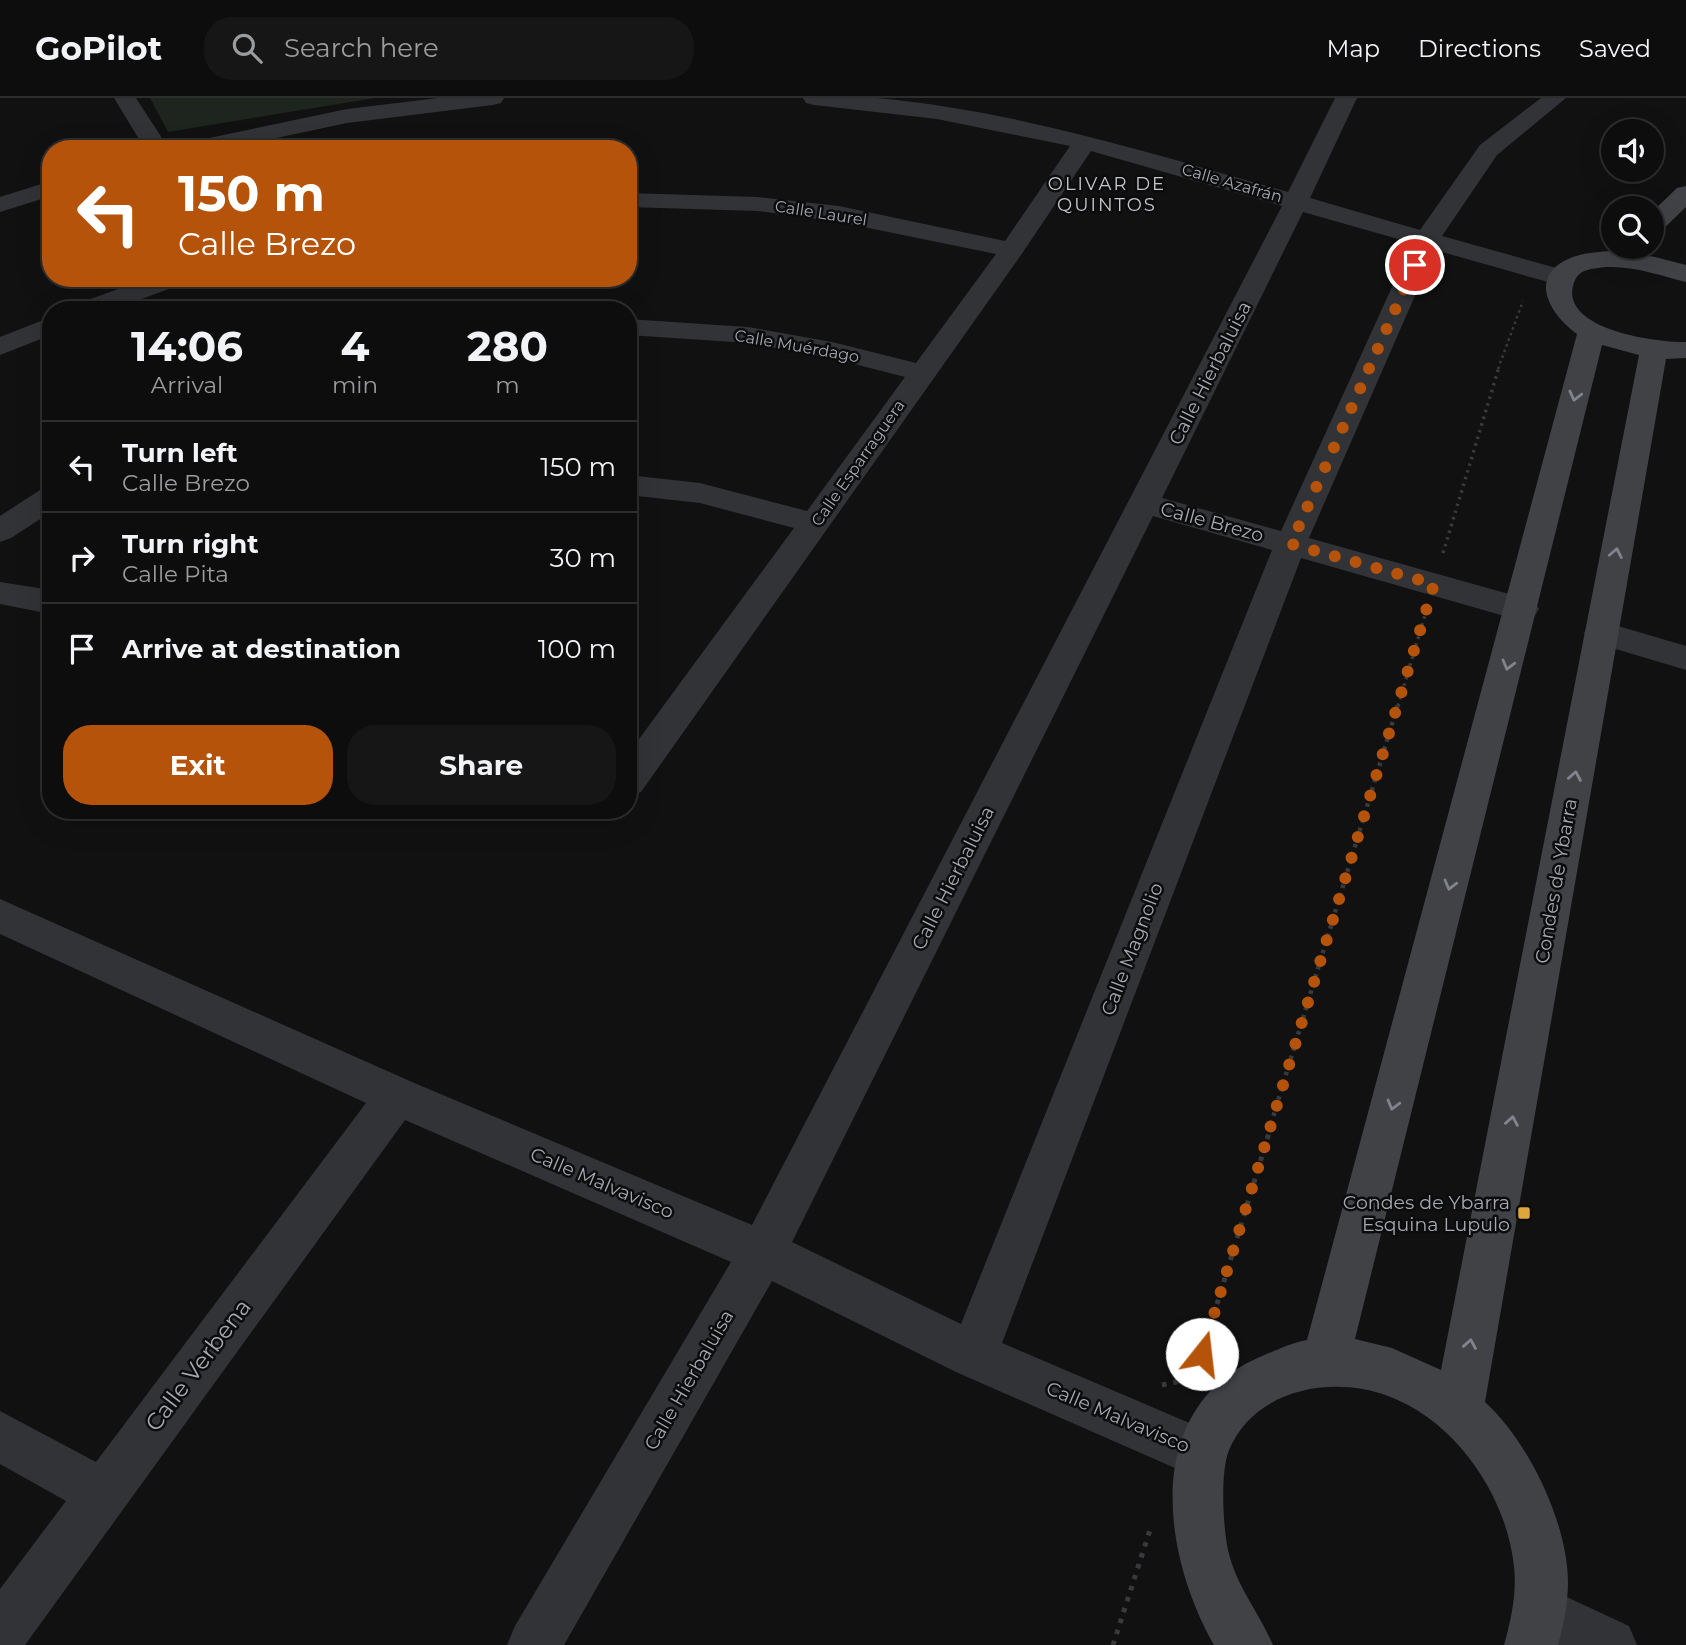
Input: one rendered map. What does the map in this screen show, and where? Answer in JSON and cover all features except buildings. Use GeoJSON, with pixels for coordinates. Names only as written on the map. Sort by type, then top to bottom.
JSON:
{"type":"FeatureCollection","features":[{"type":"Feature","properties":{"kind":"main road"},"geometry":{"type":"LineString","coordinates":[[1664,214],[1686,192]]}},
{"type":"Feature","properties":{"kind":"main road"},"geometry":{"type":"LineString","coordinates":[[1603,259],[1571,269],[1562,278],[1558,290],[1562,304],[1574,318],[1592,330],[1622,343],[1670,350]]}},
{"type":"Feature","properties":{"kind":"main road"},"geometry":{"type":"LineString","coordinates":[[1643,259],[1686,274]]}},
{"type":"Feature","properties":{"kind":"main road"},"geometry":{"type":"LineString","coordinates":[[1326,1360],[1592,330]]}},
{"type":"Feature","properties":{"kind":"main road","name":"Condes de Ybarra"},"geometry":{"type":"LineString","coordinates":[[1458,1412],[1601,633],[1670,350]]}},
{"type":"Feature","properties":{"kind":"main road"},"geometry":{"type":"LineString","coordinates":[[1246,1645],[1229,1623],[1205,1570],[1196,1516],[1202,1454],[1217,1423],[1246,1390],[1283,1368],[1326,1360],[1371,1365],[1416,1382],[1458,1412],[1497,1453],[1524,1503],[1540,1557],[1536,1629]]}},
{"type":"Feature","properties":{"kind":"street"},"geometry":{"type":"LineString","coordinates":[[125,98],[151,140]]}},
{"type":"Feature","properties":{"kind":"street"},"geometry":{"type":"LineString","coordinates":[[233,140],[347,116],[493,98]]}},
{"type":"Feature","properties":{"kind":"street","name":"Calle Azafrán"},"geometry":{"type":"LineString","coordinates":[[814,98],[937,112],[1085,142],[1562,278]]}},
{"type":"Feature","properties":{"kind":"street","name":"Calle Hierbaluisa"},"geometry":{"type":"LineString","coordinates":[[534,1645],[763,1252],[1144,503],[1346,98]]}},
{"type":"Feature","properties":{"kind":"street","name":"Calle Magnolio"},"geometry":{"type":"LineString","coordinates":[[973,1355],[1291,544],[1426,240],[1488,150],[1555,98]]}},
{"type":"Feature","properties":{"kind":"street","name":"Calle Esparraguera"},"geometry":{"type":"LineString","coordinates":[[637,770],[1012,250],[1085,142]]}},
{"type":"Feature","properties":{"kind":"street"},"geometry":{"type":"LineString","coordinates":[[0,205],[42,191]]}},
{"type":"Feature","properties":{"kind":"street","name":"Calle Laurel"},"geometry":{"type":"LineString","coordinates":[[637,200],[676,199],[758,204],[825,212],[1012,250]]}},
{"type":"Feature","properties":{"kind":"street"},"geometry":{"type":"LineString","coordinates":[[111,301],[149,287]]}},
{"type":"Feature","properties":{"kind":"street","name":"Calle Muérdago"},"geometry":{"type":"LineString","coordinates":[[637,328],[748,335],[832,350],[922,373]]}},
{"type":"Feature","properties":{"kind":"street"},"geometry":{"type":"LineString","coordinates":[[0,348],[42,329]]}},
{"type":"Feature","properties":{"kind":"street"},"geometry":{"type":"LineString","coordinates":[[637,485],[673,487],[721,496],[814,524]]}},
{"type":"Feature","properties":{"kind":"street","name":"Calle Brezo"},"geometry":{"type":"LineString","coordinates":[[1144,503],[1522,609]]}},
{"type":"Feature","properties":{"kind":"street"},"geometry":{"type":"LineString","coordinates":[[0,531],[42,504]]}},
{"type":"Feature","properties":{"kind":"street"},"geometry":{"type":"LineString","coordinates":[[0,593],[42,600]]}},
{"type":"Feature","properties":{"kind":"street"},"geometry":{"type":"LineString","coordinates":[[1601,633],[1686,658]]}},
{"type":"Feature","properties":{"kind":"street","name":"Calle Malvavisco"},"geometry":{"type":"LineString","coordinates":[[0,916],[397,1096],[763,1252],[973,1355],[1139,1424],[1202,1454]]}},
{"type":"Feature","properties":{"kind":"street","name":"Calle Verbena"},"geometry":{"type":"LineString","coordinates":[[0,1634],[397,1096]]}},
{"type":"Feature","properties":{"kind":"street"},"geometry":{"type":"LineString","coordinates":[[0,1436],[103,1493]]}},
{"type":"Feature","properties":{"kind":"street"},"geometry":{"type":"LineString","coordinates":[[1536,1629],[1610,1645]]}},
{"type":"Feature","properties":{"kind":"path"},"geometry":{"type":"LineString","coordinates":[[1139,1424],[1152,1387],[1195,1378],[1497,373],[1528,289],[1517,278],[1524,268]]}},
{"type":"Feature","properties":{"kind":"path"},"geometry":{"type":"LineString","coordinates":[[1112,1645],[1152,1522]]}},
{"type":"Feature","properties":{"kind":"shaded area"},"geometry":{"type":"Polygon","coordinates":[[[150,98],[375,98],[168,132],[150,98]]]}},
{"type":"Feature","properties":{"kind":"place","name":"Condes de Ybarra Esquina Lupulo"},"geometry":{"type":"Point","coordinates":[1524,1213]}},
{"type":"Feature","properties":{"kind":"district","name":"OLIVAR DE QUINTOS"},"geometry":{"type":"Point","coordinates":[1107,194]}},
{"type":"Feature","properties":{"kind":"route"},"geometry":{"type":"LineString","coordinates":[[1202,1354],[1434,584],[1291,544],[1415,265]]}}]}
